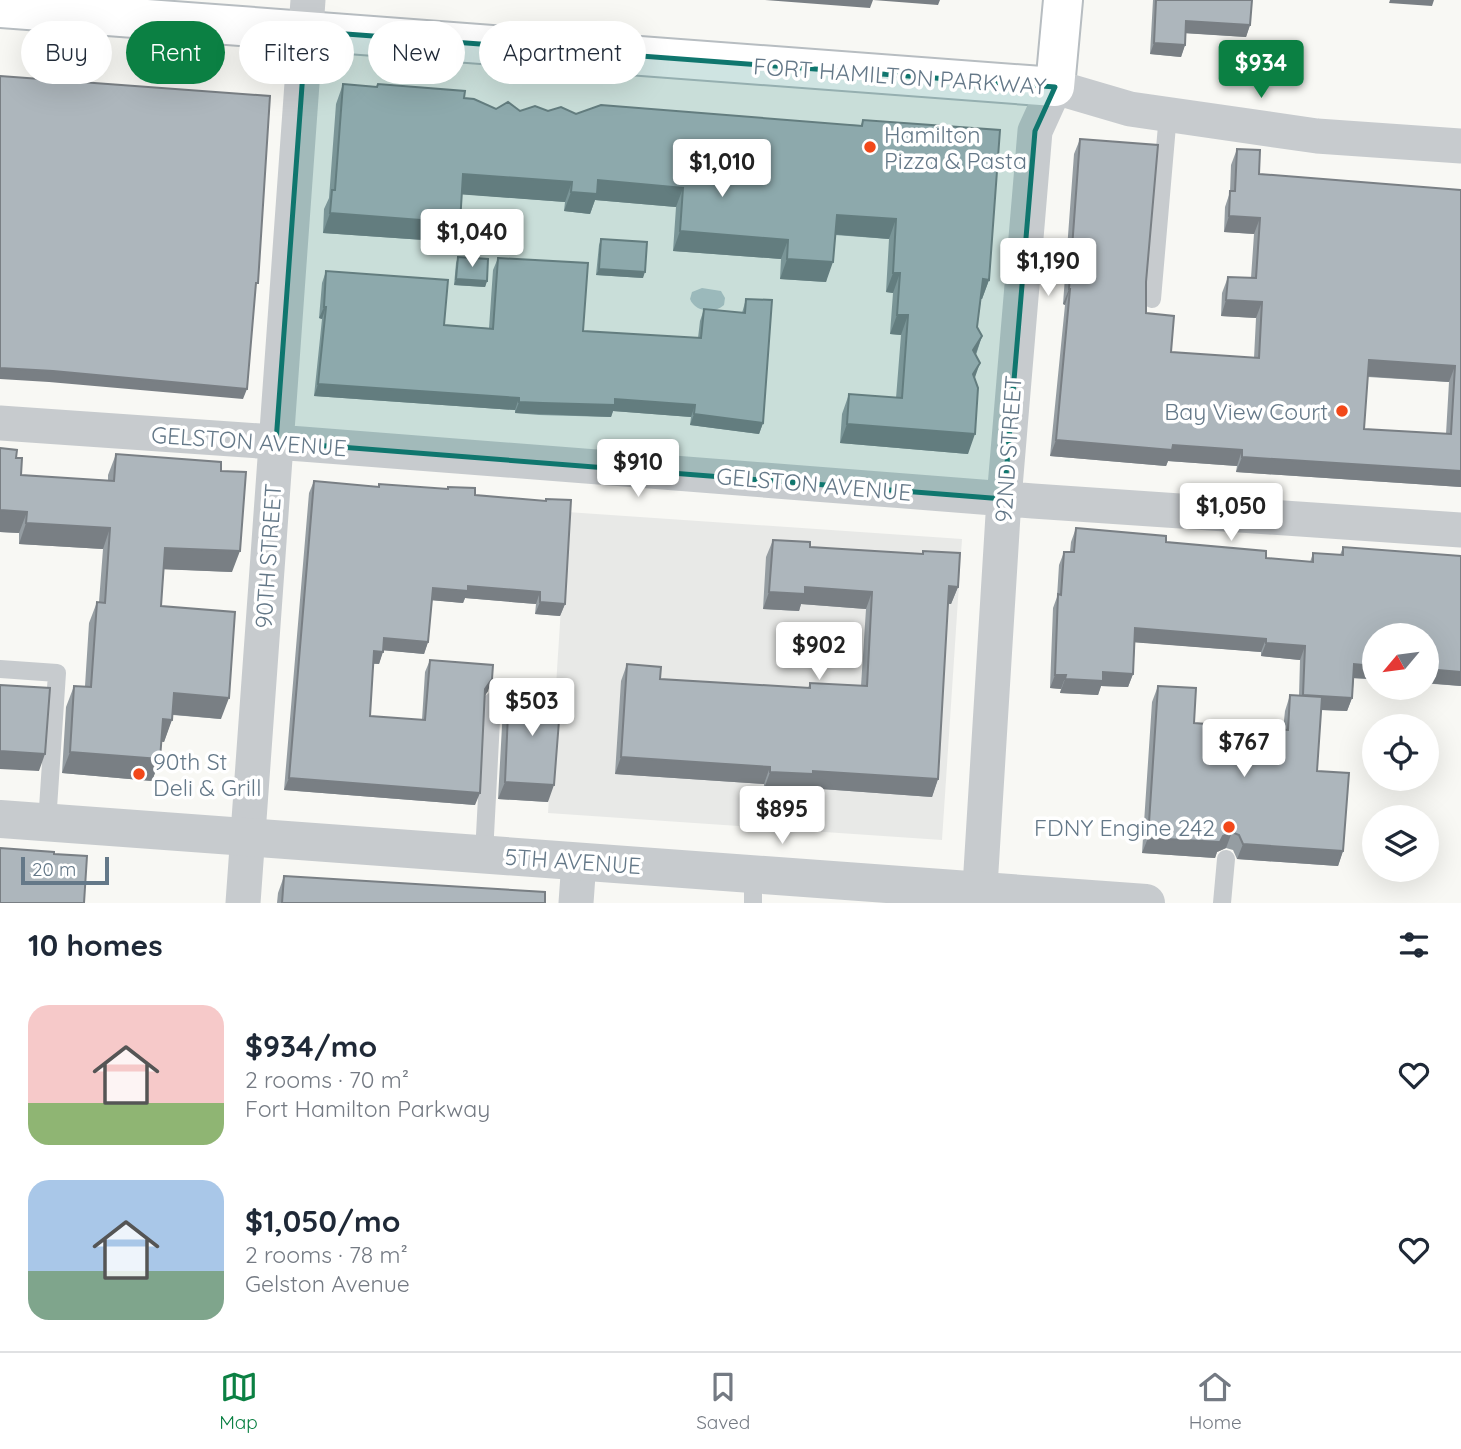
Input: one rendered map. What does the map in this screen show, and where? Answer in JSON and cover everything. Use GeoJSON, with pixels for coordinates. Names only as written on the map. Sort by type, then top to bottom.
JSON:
{"type":"FeatureCollection","features":[{"type":"Feature","properties":{"kind":"main road","name":"92ND STREET"},"geometry":{"type":"LineString","coordinates":[[1055,87],[1063,0]]}},
{"type":"Feature","properties":{"kind":"main road","name":"FORT HAMILTON PARKWAY"},"geometry":{"type":"LineString","coordinates":[[0,8],[307,15],[1055,87]]}},
{"type":"Feature","properties":{"kind":"street","name":"90TH STREET"},"geometry":{"type":"LineString","coordinates":[[243,903],[307,15]]}},
{"type":"Feature","properties":{"kind":"street","name":"FORT HAMILTON PARKWAY"},"geometry":{"type":"LineString","coordinates":[[1055,87],[1130,109],[1317,136],[1461,146]]}},
{"type":"Feature","properties":{"kind":"street","name":"92ND STREET"},"geometry":{"type":"LineString","coordinates":[[979,897],[1004,499],[1035,131],[1055,87]]}},
{"type":"Feature","properties":{"kind":"street","name":"GELSTON AVENUE"},"geometry":{"type":"LineString","coordinates":[[0,424],[276,442],[1004,499],[1461,530]]}},
{"type":"Feature","properties":{"kind":"street","name":"5TH AVENUE"},"geometry":{"type":"LineString","coordinates":[[0,820],[579,860],[753,889],[1146,903]]}},
{"type":"Feature","properties":{"kind":"street"},"geometry":{"type":"LineString","coordinates":[[576,903],[579,860]]}},
{"type":"Feature","properties":{"kind":"lane"},"geometry":{"type":"LineString","coordinates":[[1152,299],[1168,114]]}},
{"type":"Feature","properties":{"kind":"lane"},"geometry":{"type":"LineString","coordinates":[[0,668],[57,673],[47,823]]}},
{"type":"Feature","properties":{"kind":"lane"},"geometry":{"type":"LineString","coordinates":[[484,854],[492,702],[500,696],[537,696]]}},
{"type":"Feature","properties":{"kind":"lane"},"geometry":{"type":"LineString","coordinates":[[1222,903],[1226,859]]}},
{"type":"Feature","properties":{"kind":"highlighted area"},"geometry":{"type":"Polygon","coordinates":[[[306,31],[1055,87],[1035,131],[1004,499],[276,442],[306,31]]]}},
{"type":"Feature","properties":{"kind":"shaded area"},"geometry":{"type":"Polygon","coordinates":[[[702,288],[721,291],[725,298],[724,305],[715,310],[696,307],[690,299],[692,292],[702,288]]]}},
{"type":"Feature","properties":{"kind":"shaded area"},"geometry":{"type":"Polygon","coordinates":[[[567,512],[962,539],[942,840],[548,813],[567,512]]]}},
{"type":"Feature","properties":{"kind":"building"},"geometry":{"type":"Polygon","coordinates":[[[1156,0],[1252,0],[1250,25],[1186,21],[1185,45],[1154,43],[1156,0]]]}},
{"type":"Feature","properties":{"kind":"building"},"geometry":{"type":"Polygon","coordinates":[[[0,76],[21,78],[21,84],[108,84],[270,96],[258,283],[247,389],[0,368],[0,76]]]}},
{"type":"Feature","properties":{"kind":"building"},"geometry":{"type":"Polygon","coordinates":[[[343,84],[465,91],[464,98],[474,99],[496,109],[508,102],[520,111],[535,106],[548,111],[561,107],[576,114],[601,105],[862,126],[863,120],[1000,130],[989,280],[983,279],[977,327],[982,336],[973,350],[980,363],[973,374],[978,388],[975,434],[847,424],[849,394],[902,398],[908,315],[897,315],[900,273],[893,273],[896,219],[837,215],[833,262],[787,259],[788,240],[680,231],[683,188],[598,180],[597,194],[571,192],[572,182],[463,174],[460,223],[330,213],[332,190],[335,190],[343,84]]]}},
{"type":"Feature","properties":{"kind":"building"},"geometry":{"type":"Polygon","coordinates":[[[1080,139],[1158,145],[1146,282],[1146,313],[1174,316],[1171,352],[1259,358],[1262,302],[1226,300],[1228,277],[1256,278],[1260,218],[1229,216],[1230,191],[1235,191],[1237,149],[1260,150],[1259,174],[1461,190],[1461,471],[1242,457],[1242,450],[1173,445],[1172,450],[1056,440],[1080,139]],[[1369,360],[1364,429],[1451,434],[1455,366],[1369,360]]]}},
{"type":"Feature","properties":{"kind":"building"},"geometry":{"type":"Polygon","coordinates":[[[601,239],[647,242],[645,272],[599,269],[601,239]]]}},
{"type":"Feature","properties":{"kind":"building"},"geometry":{"type":"Polygon","coordinates":[[[458,257],[488,259],[487,281],[456,279],[458,257]]]}},
{"type":"Feature","properties":{"kind":"building"},"geometry":{"type":"Polygon","coordinates":[[[498,258],[588,263],[583,331],[701,338],[704,309],[745,313],[746,299],[772,300],[763,423],[694,414],[695,405],[615,399],[615,405],[519,402],[519,398],[318,384],[326,307],[326,271],[448,280],[444,325],[493,329],[498,258]]]}},
{"type":"Feature","properties":{"kind":"building"},"geometry":{"type":"Polygon","coordinates":[[[0,448],[17,450],[16,458],[22,458],[21,475],[114,481],[116,454],[221,462],[221,471],[246,472],[240,551],[165,548],[161,606],[235,612],[229,698],[174,693],[172,720],[163,719],[160,759],[70,752],[74,686],[91,687],[97,602],[105,603],[110,528],[26,523],[27,512],[0,510],[0,448]]]}},
{"type":"Feature","properties":{"kind":"building"},"geometry":{"type":"Polygon","coordinates":[[[314,481],[379,487],[379,484],[448,489],[475,488],[475,495],[546,501],[571,500],[565,604],[540,602],[540,592],[468,586],[468,591],[433,588],[428,642],[384,638],[383,652],[374,651],[370,716],[425,720],[430,660],[493,665],[492,679],[485,689],[480,793],[289,778],[314,481]]]}},
{"type":"Feature","properties":{"kind":"building"},"geometry":{"type":"Polygon","coordinates":[[[1076,528],[1166,536],[1166,542],[1266,551],[1266,558],[1313,562],[1313,553],[1343,555],[1343,547],[1461,556],[1461,672],[1439,670],[1439,623],[1362,623],[1362,665],[1354,664],[1352,698],[1303,695],[1305,646],[1266,643],[1266,639],[1135,628],[1133,674],[1103,672],[1103,681],[1065,679],[1066,675],[1055,675],[1058,594],[1061,595],[1064,552],[1074,552],[1076,528]]]}},
{"type":"Feature","properties":{"kind":"building"},"geometry":{"type":"Polygon","coordinates":[[[773,540],[810,542],[810,547],[923,554],[923,551],[960,553],[958,587],[949,586],[938,779],[813,771],[813,774],[770,772],[770,767],[621,757],[627,664],[661,667],[660,679],[810,688],[810,683],[867,686],[872,592],[805,587],[805,594],[769,592],[773,540]]]}},
{"type":"Feature","properties":{"kind":"building"},"geometry":{"type":"Polygon","coordinates":[[[0,685],[50,688],[45,754],[0,751],[0,685]]]}},
{"type":"Feature","properties":{"kind":"building"},"geometry":{"type":"Polygon","coordinates":[[[1158,686],[1196,688],[1194,723],[1288,730],[1290,695],[1322,697],[1317,771],[1349,773],[1343,851],[1243,844],[1239,835],[1232,832],[1223,836],[1220,842],[1148,838],[1158,686]]]}},
{"type":"Feature","properties":{"kind":"building"},"geometry":{"type":"Polygon","coordinates":[[[509,691],[561,695],[554,785],[505,782],[509,691]]]}},
{"type":"Feature","properties":{"kind":"building"},"geometry":{"type":"Polygon","coordinates":[[[0,848],[87,856],[84,903],[0,903],[0,848]]]}},
{"type":"Feature","properties":{"kind":"building"},"geometry":{"type":"Polygon","coordinates":[[[284,876],[545,892],[545,903],[282,903],[284,876]]]}},
{"type":"Feature","properties":{"kind":"place","name":"Hamilton Pizza & Pasta"},"geometry":{"type":"Point","coordinates":[870,147]}},
{"type":"Feature","properties":{"kind":"place","name":"Bay View Court"},"geometry":{"type":"Point","coordinates":[1342,411]}},
{"type":"Feature","properties":{"kind":"place","name":"90th St Deli & Grill"},"geometry":{"type":"Point","coordinates":[139,774]}},
{"type":"Feature","properties":{"kind":"place","name":"FDNY Engine 242"},"geometry":{"type":"Point","coordinates":[1229,827]}}]}
